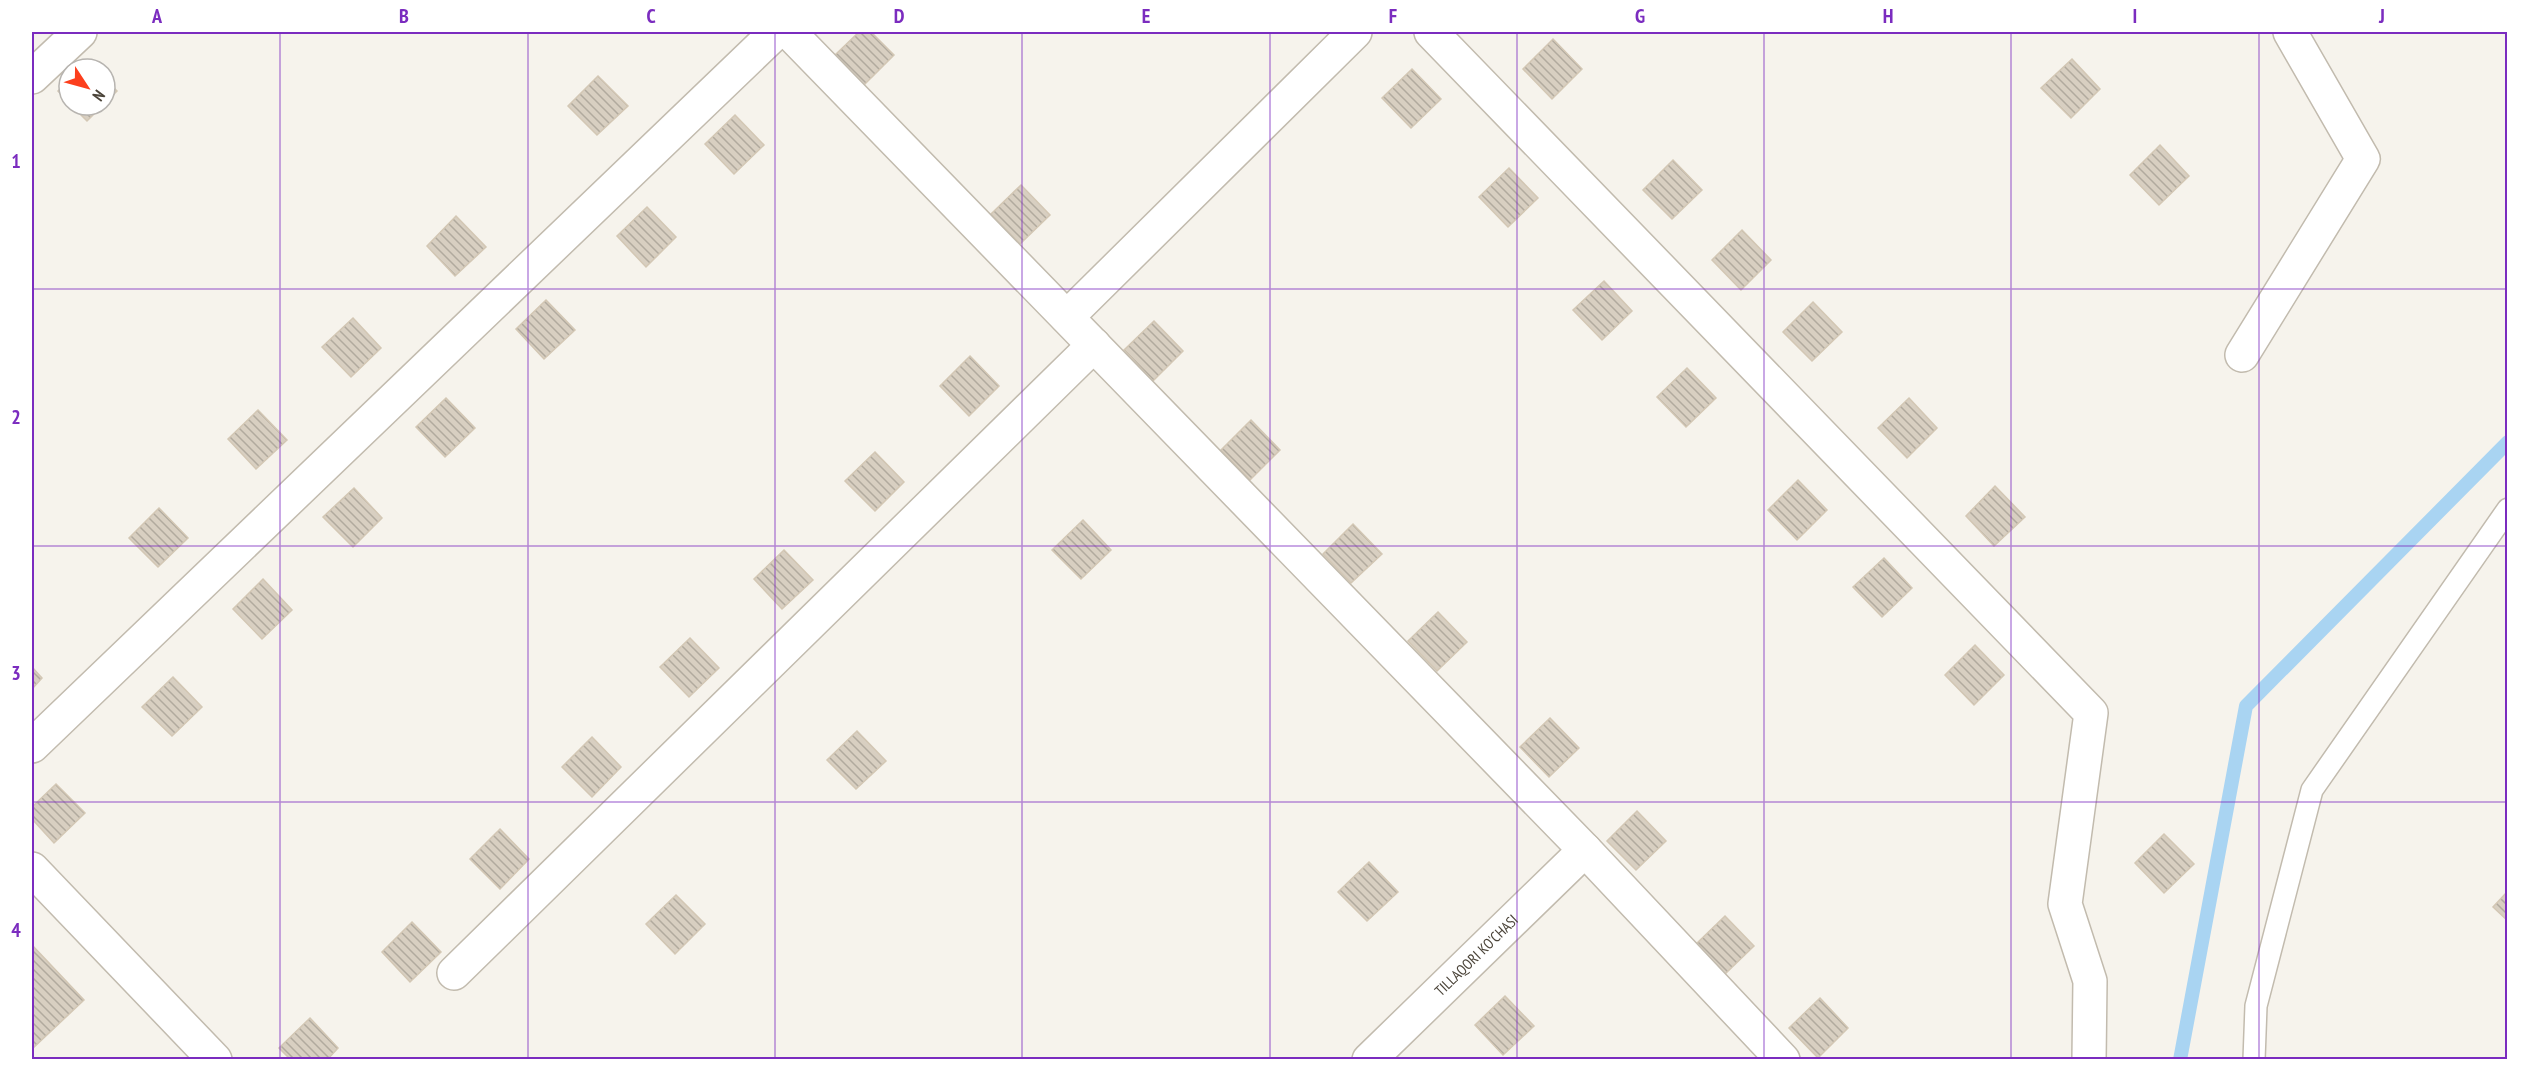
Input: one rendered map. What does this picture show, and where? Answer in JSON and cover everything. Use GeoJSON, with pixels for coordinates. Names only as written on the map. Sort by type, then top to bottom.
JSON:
{"type":"FeatureCollection","features":[{"type":"Feature","properties":{"kind":"street"},"geometry":{"type":"LineString","coordinates":[[32,77],[80,32]]}},
{"type":"Feature","properties":{"kind":"street"},"geometry":{"type":"LineString","coordinates":[[32,746],[776,32]]}},
{"type":"Feature","properties":{"kind":"street"},"geometry":{"type":"LineString","coordinates":[[789,32],[1585,850],[1783,1059]]}},
{"type":"Feature","properties":{"kind":"street"},"geometry":{"type":"LineString","coordinates":[[1067,317],[1355,32]]}},
{"type":"Feature","properties":{"kind":"street"},"geometry":{"type":"LineString","coordinates":[[1431,32],[2091,713],[2065,904],[2090,981],[2089,1059]]}},
{"type":"Feature","properties":{"kind":"street"},"geometry":{"type":"LineString","coordinates":[[2242,355],[2363,159],[2290,32]]}},
{"type":"Feature","properties":{"kind":"street"},"geometry":{"type":"LineString","coordinates":[[454,973],[1094,345]]}},
{"type":"Feature","properties":{"kind":"street","name":"TILLAQORI KO'CHASI"},"geometry":{"type":"LineString","coordinates":[[1369,1059],[1585,850]]}},
{"type":"Feature","properties":{"kind":"street"},"geometry":{"type":"LineString","coordinates":[[32,870],[215,1059]]}},
{"type":"Feature","properties":{"kind":"lane"},"geometry":{"type":"LineString","coordinates":[[2254,1059],[2256,1006],[2312,790],[2508,509]]}},
{"type":"Feature","properties":{"kind":"building"},"geometry":{"type":"Polygon","coordinates":[[[859,32],[871,32],[894,55],[864,85],[835,55],[859,32]]]}},
{"type":"Feature","properties":{"kind":"building"},"geometry":{"type":"Polygon","coordinates":[[[1553,39],[1582,69],[1552,99],[1523,69],[1553,39]]]}},
{"type":"Feature","properties":{"kind":"building"},"geometry":{"type":"Polygon","coordinates":[[[2072,59],[2100,89],[2071,118],[2041,88],[2072,59]]]}},
{"type":"Feature","properties":{"kind":"building"},"geometry":{"type":"Polygon","coordinates":[[[1412,69],[1441,99],[1411,128],[1382,98],[1412,69]]]}},
{"type":"Feature","properties":{"kind":"building"},"geometry":{"type":"Polygon","coordinates":[[[598,76],[628,106],[597,135],[568,106],[598,76]]]}},
{"type":"Feature","properties":{"kind":"building"},"geometry":{"type":"Polygon","coordinates":[[[735,115],[764,145],[734,174],[705,144],[735,115]]]}},
{"type":"Feature","properties":{"kind":"building"},"geometry":{"type":"Polygon","coordinates":[[[2160,145],[2189,176],[2159,205],[2130,175],[2160,145]]]}},
{"type":"Feature","properties":{"kind":"building"},"geometry":{"type":"Polygon","coordinates":[[[1673,160],[1702,190],[1672,219],[1643,190],[1673,160]]]}},
{"type":"Feature","properties":{"kind":"building"},"geometry":{"type":"Polygon","coordinates":[[[1509,168],[1538,198],[1508,227],[1479,197],[1509,168]]]}},
{"type":"Feature","properties":{"kind":"building"},"geometry":{"type":"Polygon","coordinates":[[[1021,185],[1050,215],[1020,244],[991,214],[1021,185]]]}},
{"type":"Feature","properties":{"kind":"building"},"geometry":{"type":"Polygon","coordinates":[[[647,207],[676,237],[646,267],[617,236],[647,207]]]}},
{"type":"Feature","properties":{"kind":"building"},"geometry":{"type":"Polygon","coordinates":[[[456,216],[486,247],[455,276],[427,246],[456,216]]]}},
{"type":"Feature","properties":{"kind":"building"},"geometry":{"type":"Polygon","coordinates":[[[1742,230],[1771,260],[1741,290],[1712,260],[1742,230]]]}},
{"type":"Feature","properties":{"kind":"building"},"geometry":{"type":"Polygon","coordinates":[[[1604,281],[1632,311],[1602,340],[1573,310],[1604,281]]]}},
{"type":"Feature","properties":{"kind":"building"},"geometry":{"type":"Polygon","coordinates":[[[546,300],[575,330],[544,359],[516,329],[546,300]]]}},
{"type":"Feature","properties":{"kind":"building"},"geometry":{"type":"Polygon","coordinates":[[[1813,302],[1842,332],[1812,361],[1783,332],[1813,302]]]}},
{"type":"Feature","properties":{"kind":"building"},"geometry":{"type":"Polygon","coordinates":[[[353,318],[381,348],[351,377],[322,347],[353,318]]]}},
{"type":"Feature","properties":{"kind":"building"},"geometry":{"type":"Polygon","coordinates":[[[1154,321],[1183,351],[1153,381],[1124,350],[1154,321]]]}},
{"type":"Feature","properties":{"kind":"building"},"geometry":{"type":"Polygon","coordinates":[[[970,356],[999,386],[969,416],[940,386],[970,356]]]}},
{"type":"Feature","properties":{"kind":"building"},"geometry":{"type":"Polygon","coordinates":[[[1687,368],[1716,398],[1686,427],[1657,397],[1687,368]]]}},
{"type":"Feature","properties":{"kind":"building"},"geometry":{"type":"Polygon","coordinates":[[[446,398],[475,428],[445,457],[416,427],[446,398]]]}},
{"type":"Feature","properties":{"kind":"building"},"geometry":{"type":"Polygon","coordinates":[[[1909,398],[1937,428],[1907,458],[1878,428],[1909,398]]]}},
{"type":"Feature","properties":{"kind":"building"},"geometry":{"type":"Polygon","coordinates":[[[258,410],[287,440],[256,469],[228,439],[258,410]]]}},
{"type":"Feature","properties":{"kind":"building"},"geometry":{"type":"Polygon","coordinates":[[[1251,420],[1280,450],[1250,480],[1221,450],[1251,420]]]}},
{"type":"Feature","properties":{"kind":"building"},"geometry":{"type":"Polygon","coordinates":[[[875,452],[904,482],[875,511],[845,481],[875,452]]]}},
{"type":"Feature","properties":{"kind":"building"},"geometry":{"type":"Polygon","coordinates":[[[1798,480],[1827,510],[1797,540],[1768,510],[1798,480]]]}},
{"type":"Feature","properties":{"kind":"building"},"geometry":{"type":"Polygon","coordinates":[[[1995,486],[2025,517],[1994,546],[1966,516],[1995,486]]]}},
{"type":"Feature","properties":{"kind":"building"},"geometry":{"type":"Polygon","coordinates":[[[354,488],[382,518],[353,547],[323,517],[354,488]]]}},
{"type":"Feature","properties":{"kind":"building"},"geometry":{"type":"Polygon","coordinates":[[[159,508],[188,538],[158,567],[129,538],[159,508]]]}},
{"type":"Feature","properties":{"kind":"building"},"geometry":{"type":"Polygon","coordinates":[[[1083,520],[1111,550],[1081,579],[1052,550],[1083,520]]]}},
{"type":"Feature","properties":{"kind":"building"},"geometry":{"type":"Polygon","coordinates":[[[1353,524],[1382,554],[1351,583],[1323,554],[1353,524]]]}},
{"type":"Feature","properties":{"kind":"building"},"geometry":{"type":"Polygon","coordinates":[[[784,550],[813,580],[782,609],[754,579],[784,550]]]}},
{"type":"Feature","properties":{"kind":"building"},"geometry":{"type":"Polygon","coordinates":[[[1884,558],[1912,588],[1882,617],[1853,587],[1884,558]]]}},
{"type":"Feature","properties":{"kind":"building"},"geometry":{"type":"Polygon","coordinates":[[[263,579],[292,610],[262,639],[233,609],[263,579]]]}},
{"type":"Feature","properties":{"kind":"building"},"geometry":{"type":"Polygon","coordinates":[[[1438,612],[1467,642],[1437,671],[1408,641],[1438,612]]]}},
{"type":"Feature","properties":{"kind":"building"},"geometry":{"type":"Polygon","coordinates":[[[690,638],[719,668],[689,697],[660,667],[690,638]]]}},
{"type":"Feature","properties":{"kind":"building"},"geometry":{"type":"Polygon","coordinates":[[[1975,645],[2004,675],[1974,705],[1945,675],[1975,645]]]}},
{"type":"Feature","properties":{"kind":"building"},"geometry":{"type":"Polygon","coordinates":[[[32,667],[42,678],[32,689],[32,667]]]}},
{"type":"Feature","properties":{"kind":"building"},"geometry":{"type":"Polygon","coordinates":[[[173,677],[202,707],[172,736],[142,707],[173,677]]]}},
{"type":"Feature","properties":{"kind":"building"},"geometry":{"type":"Polygon","coordinates":[[[1550,718],[1579,748],[1549,777],[1520,747],[1550,718]]]}},
{"type":"Feature","properties":{"kind":"building"},"geometry":{"type":"Polygon","coordinates":[[[857,731],[886,761],[856,789],[827,760],[857,731]]]}},
{"type":"Feature","properties":{"kind":"building"},"geometry":{"type":"Polygon","coordinates":[[[592,737],[621,767],[592,797],[562,767],[592,737]]]}},
{"type":"Feature","properties":{"kind":"building"},"geometry":{"type":"Polygon","coordinates":[[[56,784],[85,813],[54,843],[32,819],[32,807],[56,784]]]}},
{"type":"Feature","properties":{"kind":"building"},"geometry":{"type":"Polygon","coordinates":[[[1637,811],[1666,841],[1636,870],[1607,841],[1637,811]]]}},
{"type":"Feature","properties":{"kind":"building"},"geometry":{"type":"Polygon","coordinates":[[[500,829],[529,859],[500,889],[470,859],[500,829]]]}},
{"type":"Feature","properties":{"kind":"building"},"geometry":{"type":"Polygon","coordinates":[[[2164,834],[2194,864],[2164,893],[2135,863],[2164,834]]]}},
{"type":"Feature","properties":{"kind":"building"},"geometry":{"type":"Polygon","coordinates":[[[1369,862],[1398,892],[1367,921],[1338,892],[1369,862]]]}},
{"type":"Feature","properties":{"kind":"building"},"geometry":{"type":"Polygon","coordinates":[[[2508,891],[2508,921],[2493,907],[2508,891]]]}},
{"type":"Feature","properties":{"kind":"building"},"geometry":{"type":"Polygon","coordinates":[[[676,895],[705,924],[675,954],[646,924],[676,895]]]}},
{"type":"Feature","properties":{"kind":"building"},"geometry":{"type":"Polygon","coordinates":[[[1725,916],[1754,946],[1724,975],[1695,945],[1725,916]]]}},
{"type":"Feature","properties":{"kind":"building"},"geometry":{"type":"Polygon","coordinates":[[[412,922],[441,952],[410,982],[382,952],[412,922]]]}},
{"type":"Feature","properties":{"kind":"building"},"geometry":{"type":"Polygon","coordinates":[[[32,945],[84,1000],[32,1049],[32,945]]]}},
{"type":"Feature","properties":{"kind":"building"},"geometry":{"type":"Polygon","coordinates":[[[1505,996],[1534,1026],[1503,1055],[1475,1025],[1505,996]]]}},
{"type":"Feature","properties":{"kind":"building"},"geometry":{"type":"Polygon","coordinates":[[[1820,998],[1848,1028],[1818,1058],[1789,1028],[1820,998]]]}},
{"type":"Feature","properties":{"kind":"building"},"geometry":{"type":"Polygon","coordinates":[[[310,1018],[338,1048],[327,1060],[291,1060],[279,1048],[310,1018]]]}},
{"type":"Feature","properties":{"kind":"waterway"},"geometry":{"type":"LineString","coordinates":[[2180,1060],[2246,706],[2508,442]]}}]}
